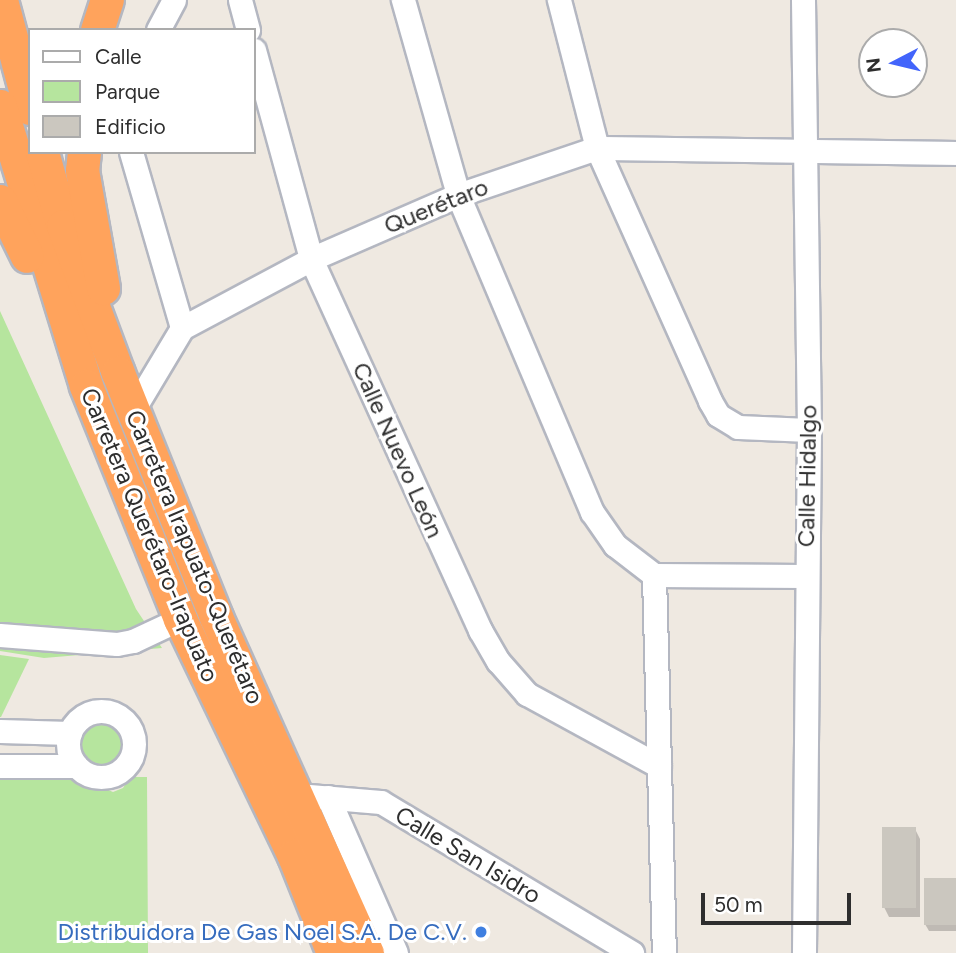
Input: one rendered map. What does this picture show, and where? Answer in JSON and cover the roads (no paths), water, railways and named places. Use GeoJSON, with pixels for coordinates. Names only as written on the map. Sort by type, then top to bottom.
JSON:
{"type":"FeatureCollection","features":[{"type":"Feature","properties":{"kind":"highway"},"geometry":{"type":"LineString","coordinates":[[1,0],[28,101]]}},
{"type":"Feature","properties":{"kind":"highway"},"geometry":{"type":"LineString","coordinates":[[98,28],[107,0]]}},
{"type":"Feature","properties":{"kind":"highway","name":"Carretera Querétaro-Irapuato"},"geometry":{"type":"LineString","coordinates":[[0,106],[86,386],[180,619],[293,856],[333,953]]}},
{"type":"Feature","properties":{"kind":"highway","name":"Carretera Irapuato-Querétaro"},"geometry":{"type":"LineString","coordinates":[[43,154],[64,226],[118,373],[216,617],[313,796],[330,866],[367,953]]}},
{"type":"Feature","properties":{"kind":"highway"},"geometry":{"type":"LineString","coordinates":[[84,154],[82,170],[118,373]]}},
{"type":"Feature","properties":{"kind":"highway"},"geometry":{"type":"LineString","coordinates":[[5,216],[86,386]]}},
{"type":"Feature","properties":{"kind":"street"},"geometry":{"type":"LineString","coordinates":[[159,28],[174,0]]}},
{"type":"Feature","properties":{"kind":"street"},"geometry":{"type":"LineString","coordinates":[[240,0],[247,28]]}},
{"type":"Feature","properties":{"kind":"street"},"geometry":{"type":"LineString","coordinates":[[403,0],[458,195],[592,512],[615,545],[654,575],[805,576]]}},
{"type":"Feature","properties":{"kind":"street"},"geometry":{"type":"LineString","coordinates":[[559,0],[597,148],[718,415],[738,427],[809,430]]}},
{"type":"Feature","properties":{"kind":"street","name":"Calle Hidalgo"},"geometry":{"type":"LineString","coordinates":[[803,0],[803,153],[809,430],[805,576],[804,953]]}},
{"type":"Feature","properties":{"kind":"street","name":"Calle Nuevo León"},"geometry":{"type":"LineString","coordinates":[[256,57],[311,259],[480,630],[498,661],[527,694],[659,766]]}},
{"type":"Feature","properties":{"kind":"street","name":"Querétaro"},"geometry":{"type":"LineString","coordinates":[[181,328],[311,259],[458,195],[597,148],[803,153],[956,153]]}},
{"type":"Feature","properties":{"kind":"street"},"geometry":{"type":"LineString","coordinates":[[132,154],[181,328],[133,410]]}},
{"type":"Feature","properties":{"kind":"street"},"geometry":{"type":"LineString","coordinates":[[654,575],[664,953]]}},
{"type":"Feature","properties":{"kind":"street"},"geometry":{"type":"LineString","coordinates":[[0,635],[117,644],[133,642],[180,619]]}},
{"type":"Feature","properties":{"kind":"street"},"geometry":{"type":"LineString","coordinates":[[0,766],[76,766],[92,777],[113,776],[128,763],[132,734],[121,718],[102,711],[82,717],[70,733],[68,744],[76,766]]}},
{"type":"Feature","properties":{"kind":"street"},"geometry":{"type":"LineString","coordinates":[[0,731],[70,733]]}},
{"type":"Feature","properties":{"kind":"street"},"geometry":{"type":"LineString","coordinates":[[313,796],[369,800]]}},
{"type":"Feature","properties":{"kind":"street"},"geometry":{"type":"LineString","coordinates":[[313,796],[345,836],[396,953]]}},
{"type":"Feature","properties":{"kind":"street","name":"Calle San Isidro"},"geometry":{"type":"LineString","coordinates":[[330,866],[345,836],[369,800],[381,802],[632,953]]}},
{"type":"Feature","properties":{"kind":"place","name":"Distribuidora De Gas Noel S.A. De C.V."},"geometry":{"type":"Point","coordinates":[481,932]}}]}
